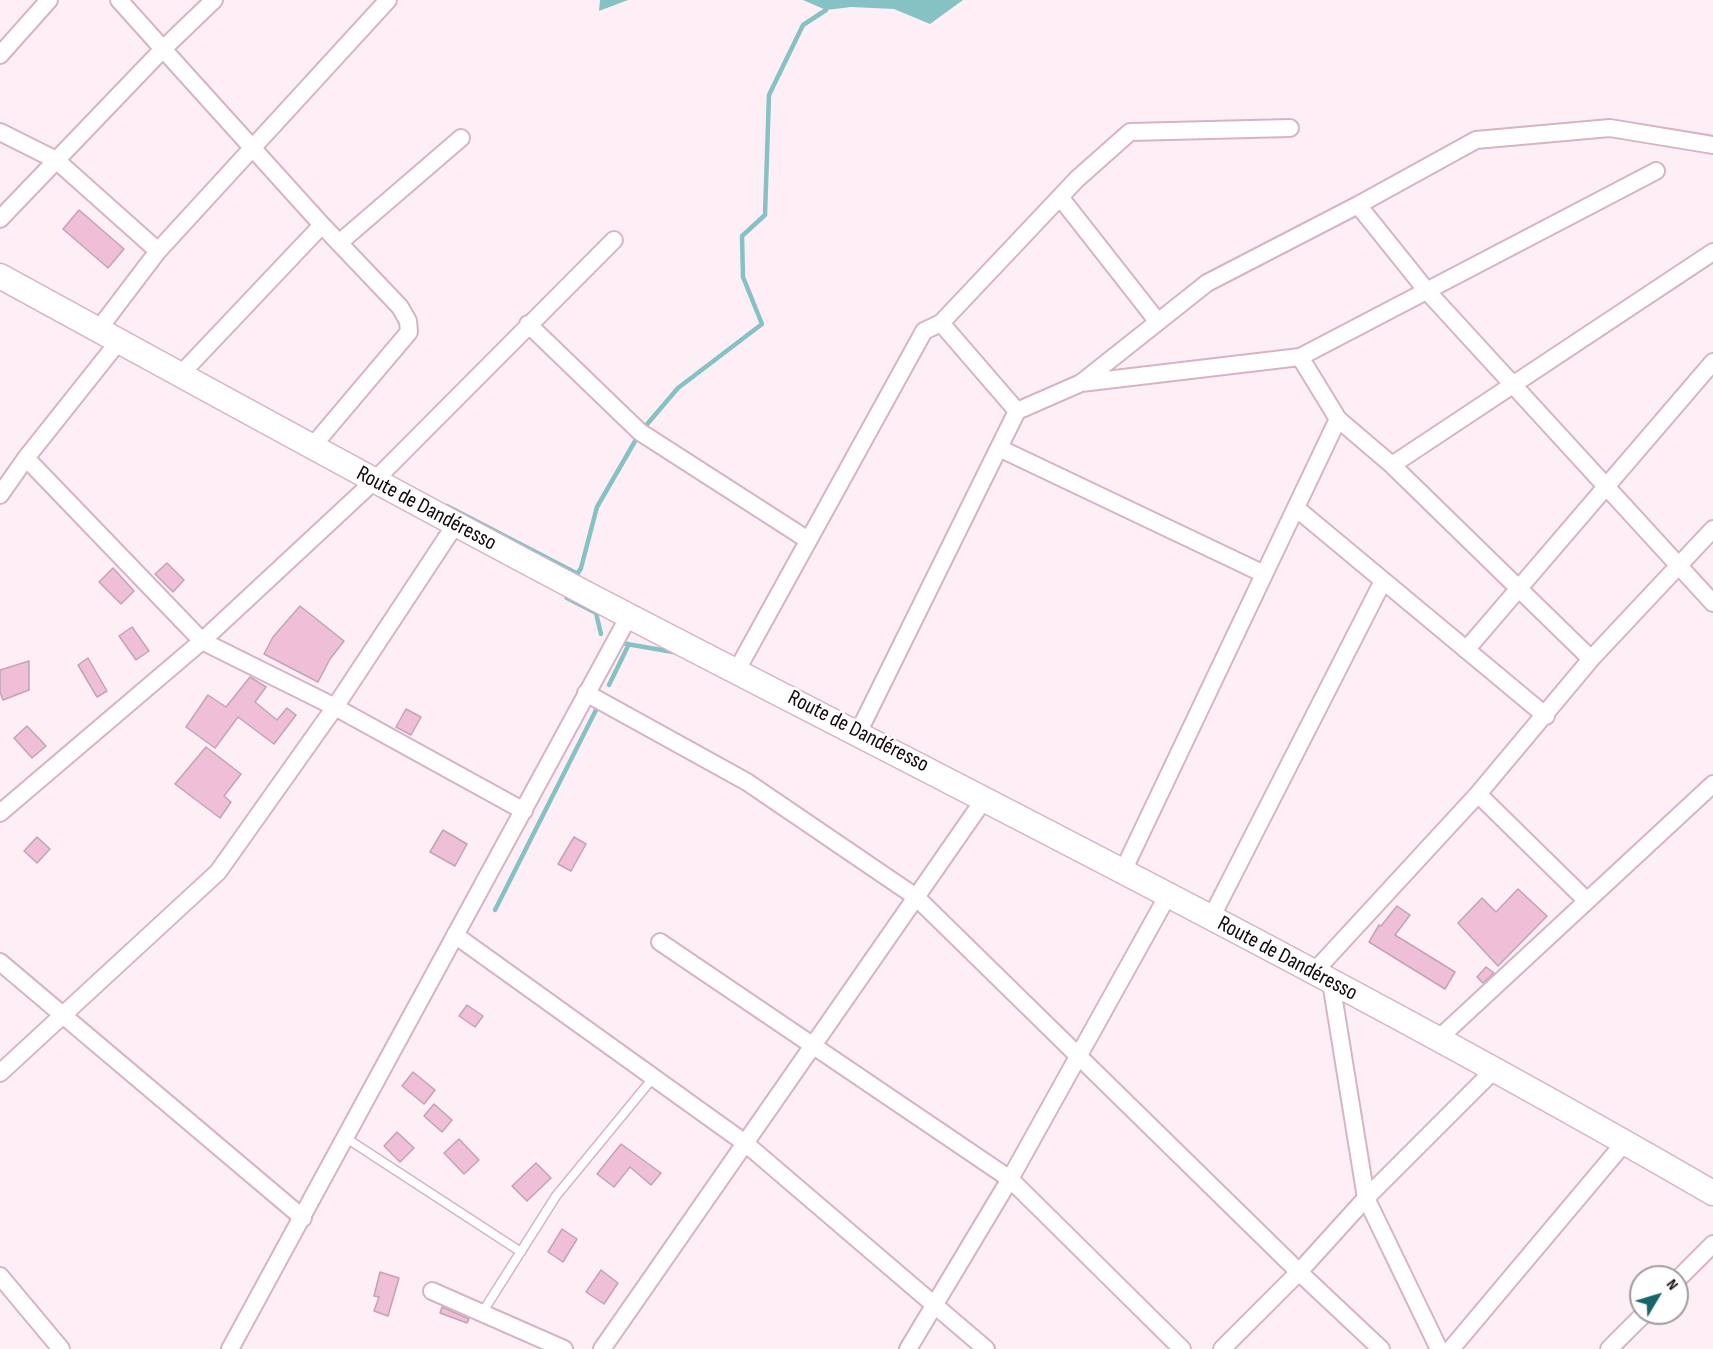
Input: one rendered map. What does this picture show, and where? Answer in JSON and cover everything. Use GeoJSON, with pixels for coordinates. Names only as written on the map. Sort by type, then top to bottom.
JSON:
{"type":"FeatureCollection","features":[{"type":"Feature","properties":{"kind":"street"},"geometry":{"type":"LineString","coordinates":[[0,55],[49,0]]}},
{"type":"Feature","properties":{"kind":"street"},"geometry":{"type":"LineString","coordinates":[[119,0],[400,308],[408,321],[409,332],[311,448]]}},
{"type":"Feature","properties":{"kind":"street"},"geometry":{"type":"LineString","coordinates":[[0,219],[163,49],[214,0]]}},
{"type":"Feature","properties":{"kind":"street"},"geometry":{"type":"LineString","coordinates":[[0,495],[109,335],[158,251],[388,0]]}},
{"type":"Feature","properties":{"kind":"street"},"geometry":{"type":"LineString","coordinates":[[737,670],[924,331],[941,322],[1060,197],[1130,132],[1290,128]]}},
{"type":"Feature","properties":{"kind":"street"},"geometry":{"type":"LineString","coordinates":[[858,733],[1017,411],[1081,383],[1207,283],[1358,205],[1476,140],[1610,128],[1713,145]]}},
{"type":"Feature","properties":{"kind":"street"},"geometry":{"type":"LineString","coordinates":[[0,132],[56,160],[158,251]]}},
{"type":"Feature","properties":{"kind":"street"},"geometry":{"type":"LineString","coordinates":[[339,243],[461,138]]}},
{"type":"Feature","properties":{"kind":"street"},"geometry":{"type":"LineString","coordinates":[[1081,383],[1300,357],[1656,171]]}},
{"type":"Feature","properties":{"kind":"street"},"geometry":{"type":"LineString","coordinates":[[1060,197],[1158,322]]}},
{"type":"Feature","properties":{"kind":"street"},"geometry":{"type":"LineString","coordinates":[[1358,205],[1427,291],[1713,603]]}},
{"type":"Feature","properties":{"kind":"street"},"geometry":{"type":"LineString","coordinates":[[180,375],[322,225]]}},
{"type":"Feature","properties":{"kind":"street"},"geometry":{"type":"LineString","coordinates":[[0,813],[202,641],[374,482],[528,324],[614,240]]}},
{"type":"Feature","properties":{"kind":"street"},"geometry":{"type":"LineString","coordinates":[[1392,465],[1713,252]]}},
{"type":"Feature","properties":{"kind":"street","name":"Route de Dandéresso"},"geometry":{"type":"LineString","coordinates":[[0,276],[455,525],[985,798],[1211,918],[1494,1070],[1713,1193]]}},
{"type":"Feature","properties":{"kind":"street"},"geometry":{"type":"LineString","coordinates":[[941,322],[1017,411]]}},
{"type":"Feature","properties":{"kind":"street"},"geometry":{"type":"LineString","coordinates":[[528,324],[640,432],[808,540]]}},
{"type":"Feature","properties":{"kind":"street"},"geometry":{"type":"LineString","coordinates":[[1300,357],[1338,419],[1392,465],[1591,659]]}},
{"type":"Feature","properties":{"kind":"street"},"geometry":{"type":"LineString","coordinates":[[1466,650],[1713,362]]}},
{"type":"Feature","properties":{"kind":"street"},"geometry":{"type":"LineString","coordinates":[[1123,871],[1338,419]]}},
{"type":"Feature","properties":{"kind":"street"},"geometry":{"type":"LineString","coordinates":[[999,448],[1264,574]]}},
{"type":"Feature","properties":{"kind":"street"},"geometry":{"type":"LineString","coordinates":[[26,458],[202,641],[335,707],[524,811]]}},
{"type":"Feature","properties":{"kind":"street"},"geometry":{"type":"LineString","coordinates":[[1296,508],[1546,716]]}},
{"type":"Feature","properties":{"kind":"street"},"geometry":{"type":"LineString","coordinates":[[0,1073],[218,872],[335,707],[455,525]]}},
{"type":"Feature","properties":{"kind":"street"},"geometry":{"type":"LineString","coordinates":[[1439,1349],[1366,1198],[1322,978],[1546,716],[1591,659],[1713,529]]}},
{"type":"Feature","properties":{"kind":"street"},"geometry":{"type":"LineString","coordinates":[[1211,918],[1383,581]]}},
{"type":"Feature","properties":{"kind":"street"},"geometry":{"type":"LineString","coordinates":[[230,1349],[629,616]]}},
{"type":"Feature","properties":{"kind":"street"},"geometry":{"type":"LineString","coordinates":[[586,693],[747,782],[916,897],[1078,1058],[1382,1349]]}},
{"type":"Feature","properties":{"kind":"street"},"geometry":{"type":"LineString","coordinates":[[1437,1040],[1713,784]]}},
{"type":"Feature","properties":{"kind":"street"},"geometry":{"type":"LineString","coordinates":[[1478,794],[1587,901]]}},
{"type":"Feature","properties":{"kind":"street"},"geometry":{"type":"LineString","coordinates":[[602,1349],[985,798]]}},
{"type":"Feature","properties":{"kind":"street"},"geometry":{"type":"LineString","coordinates":[[908,1349],[933,1303],[1010,1179],[1168,895]]}},
{"type":"Feature","properties":{"kind":"street"},"geometry":{"type":"LineString","coordinates":[[455,935],[745,1143],[986,1349]]}},
{"type":"Feature","properties":{"kind":"street"},"geometry":{"type":"LineString","coordinates":[[660,942],[1010,1179],[1182,1349]]}},
{"type":"Feature","properties":{"kind":"street"},"geometry":{"type":"LineString","coordinates":[[0,962],[303,1218]]}},
{"type":"Feature","properties":{"kind":"street"},"geometry":{"type":"LineString","coordinates":[[1222,1349],[1299,1272],[1366,1198],[1494,1070]]}},
{"type":"Feature","properties":{"kind":"street"},"geometry":{"type":"LineString","coordinates":[[1451,1349],[1625,1142]]}},
{"type":"Feature","properties":{"kind":"street"},"geometry":{"type":"LineString","coordinates":[[1689,1268],[1713,1244]]}},
{"type":"Feature","properties":{"kind":"street"},"geometry":{"type":"LineString","coordinates":[[0,1276],[61,1349]]}},
{"type":"Feature","properties":{"kind":"street"},"geometry":{"type":"LineString","coordinates":[[432,1291],[564,1349]]}},
{"type":"Feature","properties":{"kind":"street"},"geometry":{"type":"LineString","coordinates":[[1609,1349],[1633,1325]]}},
{"type":"Feature","properties":{"kind":"lane"},"geometry":{"type":"LineString","coordinates":[[482,1313],[556,1196],[652,1078]]}},
{"type":"Feature","properties":{"kind":"lane"},"geometry":{"type":"LineString","coordinates":[[346,1138],[521,1252]]}},
{"type":"Feature","properties":{"kind":"water"},"geometry":{"type":"Polygon","coordinates":[[[600,0],[628,0],[599,11],[600,0]]]}},
{"type":"Feature","properties":{"kind":"water"},"geometry":{"type":"Polygon","coordinates":[[[803,0],[963,0],[930,24],[894,9],[851,7],[826,10],[803,0]]]}},
{"type":"Feature","properties":{"kind":"building"},"geometry":{"type":"Polygon","coordinates":[[[79,210],[124,249],[108,268],[63,229],[79,210]]]}},
{"type":"Feature","properties":{"kind":"building"},"geometry":{"type":"Polygon","coordinates":[[[167,563],[184,580],[173,592],[155,574],[167,563]]]}},
{"type":"Feature","properties":{"kind":"building"},"geometry":{"type":"Polygon","coordinates":[[[113,568],[134,591],[121,604],[99,582],[113,568]]]}},
{"type":"Feature","properties":{"kind":"building"},"geometry":{"type":"Polygon","coordinates":[[[300,606],[344,641],[330,659],[318,682],[264,654],[273,637],[300,606]]]}},
{"type":"Feature","properties":{"kind":"building"},"geometry":{"type":"Polygon","coordinates":[[[132,627],[149,651],[136,660],[119,636],[132,627]]]}},
{"type":"Feature","properties":{"kind":"building"},"geometry":{"type":"Polygon","coordinates":[[[88,658],[107,691],[97,697],[78,665],[88,658]]]}},
{"type":"Feature","properties":{"kind":"building"},"geometry":{"type":"Polygon","coordinates":[[[29,661],[29,690],[3,700],[0,692],[0,670],[29,661]]]}},
{"type":"Feature","properties":{"kind":"building"},"geometry":{"type":"Polygon","coordinates":[[[250,677],[266,687],[255,702],[277,720],[287,708],[296,715],[274,744],[238,717],[215,748],[186,727],[208,695],[226,707],[250,677]]]}},
{"type":"Feature","properties":{"kind":"building"},"geometry":{"type":"Polygon","coordinates":[[[406,709],[421,717],[411,735],[396,727],[406,709]]]}},
{"type":"Feature","properties":{"kind":"building"},"geometry":{"type":"Polygon","coordinates":[[[27,726],[46,746],[32,758],[14,738],[27,726]]]}},
{"type":"Feature","properties":{"kind":"building"},"geometry":{"type":"Polygon","coordinates":[[[206,747],[241,774],[224,796],[231,802],[220,818],[175,784],[206,747]]]}},
{"type":"Feature","properties":{"kind":"building"},"geometry":{"type":"Polygon","coordinates":[[[443,830],[467,844],[455,866],[430,852],[443,830]]]}},
{"type":"Feature","properties":{"kind":"building"},"geometry":{"type":"Polygon","coordinates":[[[37,837],[50,849],[37,863],[24,851],[37,837]]]}},
{"type":"Feature","properties":{"kind":"building"},"geometry":{"type":"Polygon","coordinates":[[[574,837],[586,844],[571,871],[558,864],[574,837]]]}},
{"type":"Feature","properties":{"kind":"building"},"geometry":{"type":"Polygon","coordinates":[[[1518,889],[1547,916],[1498,966],[1458,923],[1482,898],[1496,912],[1518,889]]]}},
{"type":"Feature","properties":{"kind":"building"},"geometry":{"type":"Polygon","coordinates":[[[1397,906],[1410,915],[1395,935],[1455,972],[1445,989],[1369,942],[1379,925],[1381,926],[1397,906]]]}},
{"type":"Feature","properties":{"kind":"building"},"geometry":{"type":"Polygon","coordinates":[[[1486,967],[1494,973],[1483,983],[1477,977],[1486,967]]]}},
{"type":"Feature","properties":{"kind":"building"},"geometry":{"type":"Polygon","coordinates":[[[467,1005],[483,1016],[475,1027],[459,1016],[467,1005]]]}},
{"type":"Feature","properties":{"kind":"building"},"geometry":{"type":"Polygon","coordinates":[[[413,1072],[435,1090],[424,1104],[402,1086],[413,1072]]]}},
{"type":"Feature","properties":{"kind":"building"},"geometry":{"type":"Polygon","coordinates":[[[434,1104],[452,1120],[442,1132],[424,1116],[434,1104]]]}},
{"type":"Feature","properties":{"kind":"building"},"geometry":{"type":"Polygon","coordinates":[[[397,1132],[414,1148],[400,1162],[384,1146],[397,1132]]]}},
{"type":"Feature","properties":{"kind":"building"},"geometry":{"type":"Polygon","coordinates":[[[459,1139],[479,1160],[464,1174],[444,1153],[459,1139]]]}},
{"type":"Feature","properties":{"kind":"building"},"geometry":{"type":"Polygon","coordinates":[[[621,1144],[661,1173],[651,1185],[630,1167],[614,1187],[597,1174],[621,1144]]]}},
{"type":"Feature","properties":{"kind":"building"},"geometry":{"type":"Polygon","coordinates":[[[536,1163],[551,1178],[527,1201],[512,1186],[536,1163]]]}},
{"type":"Feature","properties":{"kind":"building"},"geometry":{"type":"Polygon","coordinates":[[[562,1229],[577,1239],[563,1262],[548,1252],[562,1229]]]}},
{"type":"Feature","properties":{"kind":"building"},"geometry":{"type":"Polygon","coordinates":[[[601,1270],[618,1283],[604,1304],[586,1292],[601,1270]]]}},
{"type":"Feature","properties":{"kind":"building"},"geometry":{"type":"Polygon","coordinates":[[[380,1272],[399,1278],[388,1316],[374,1311],[379,1297],[374,1296],[380,1272]]]}},
{"type":"Feature","properties":{"kind":"building"},"geometry":{"type":"Polygon","coordinates":[[[442,1307],[469,1319],[467,1323],[440,1313],[442,1307]]]}},
{"type":"Feature","properties":{"kind":"waterway"},"geometry":{"type":"LineString","coordinates":[[643,429],[678,388],[762,324],[743,277],[742,236],[765,215],[769,95],[803,25],[826,10]]}},
{"type":"Feature","properties":{"kind":"waterway"},"geometry":{"type":"LineString","coordinates":[[575,578],[581,568],[597,507],[638,436]]}},
{"type":"Feature","properties":{"kind":"waterway"},"geometry":{"type":"LineString","coordinates":[[447,506],[578,574]]}},
{"type":"Feature","properties":{"kind":"waterway"},"geometry":{"type":"LineString","coordinates":[[564,593],[567,598],[596,613],[601,634]]}},
{"type":"Feature","properties":{"kind":"waterway"},"geometry":{"type":"LineString","coordinates":[[621,643],[673,652]]}},
{"type":"Feature","properties":{"kind":"waterway"},"geometry":{"type":"LineString","coordinates":[[609,685],[629,644]]}},
{"type":"Feature","properties":{"kind":"waterway"},"geometry":{"type":"LineString","coordinates":[[495,910],[596,710]]}}]}
